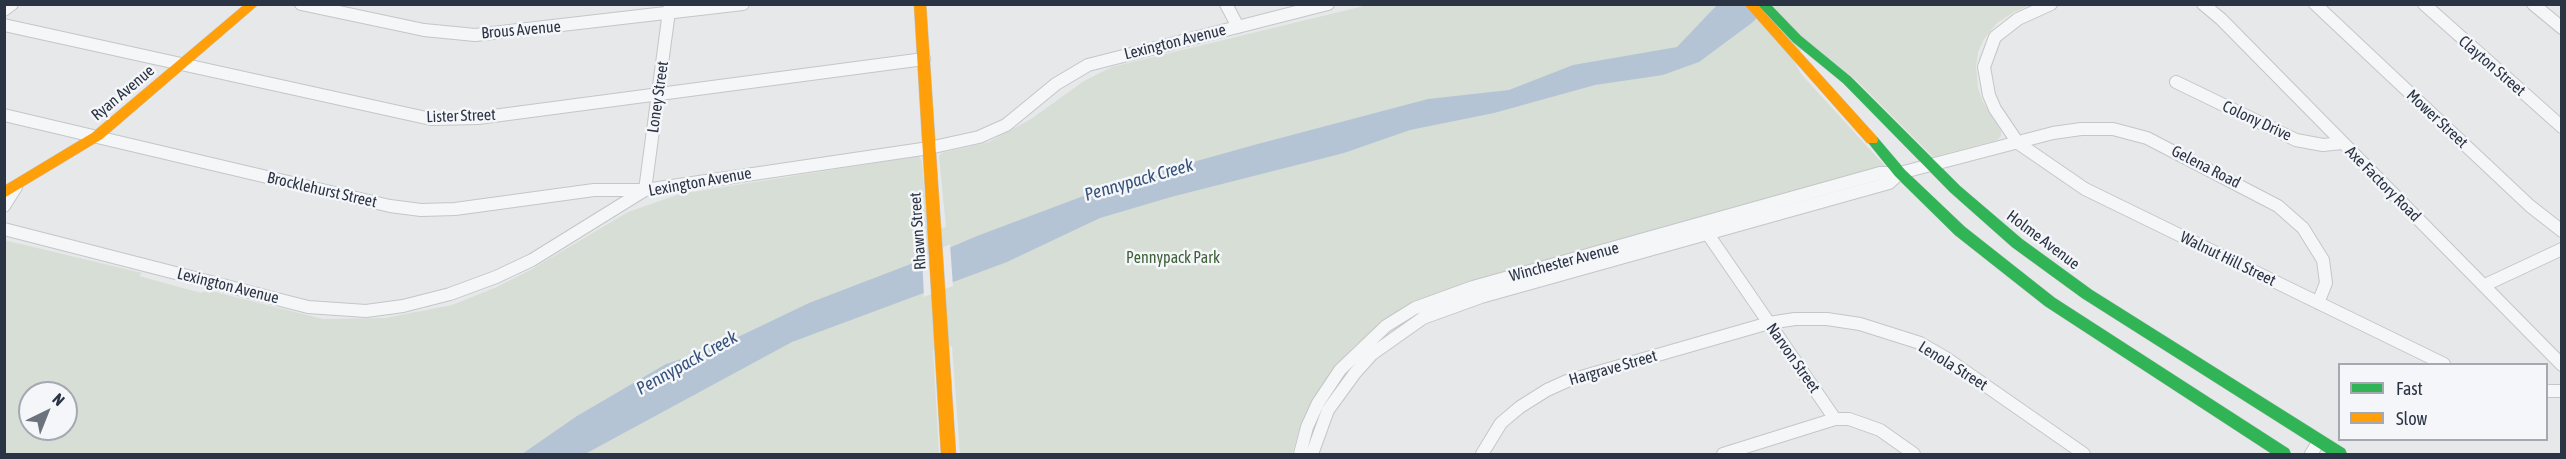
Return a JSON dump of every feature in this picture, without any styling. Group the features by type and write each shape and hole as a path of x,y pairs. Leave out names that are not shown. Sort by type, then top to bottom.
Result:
{"main road":[{"name":"Ryan Avenue","path":"10,190 97,136 253,4"},
{"name":"Rhawn Street","path":"920,4 949,454"},
{"name":"Holme Avenue","path":"1750,4 1847,80 1930,164 2016,243 2087,294 2340,454"},
{"name":"Holme Avenue","path":"1763,4 1782,31 1900,173 1960,231 2022,282 2284,454"},
{"path":"2070,314 2087,294"}],"street":[{"path":"4,10 12,4"},
{"name":"Brous Avenue","path":"300,4 424,30 475,35 670,9 743,4"},
{"path":"1226,4 1238,27"},
{"name":"Lexington Avenue","path":"5,228 308,307 366,310 403,306 450,294 496,277 532,260 581,227 645,190 929,148 979,137 1006,125 1056,84 1088,65 1328,4"},
{"path":"2018,143 1995,110 1989,95 1984,67 1986,57 1995,37 2006,28 2018,19 2051,4"},
{"name":"Axe Factory Road","path":"2203,4 2221,19 2562,364"},
{"name":"Mower Street","path":"2315,4 2530,206 2562,231"},
{"name":"Clayton Street","path":"2424,4 2562,127"},
{"path":"2533,4 2562,28"},
{"name":"Loney Street","path":"645,190 670,9"},
{"name":"Lister Street","path":"4,25 431,119 478,118 924,59"},
{"name":"Colony Drive","path":"2176,82 2296,140 2323,145 2342,142"},
{"name":"Brocklehurst Street","path":"4,116 390,206 421,210 455,209 594,190 645,190"},
{"name":"Gelena Road","path":"2018,143 2081,129 2113,129 2161,143 2266,198 2291,216 2319,250 2323,260 2326,283 2318,303"},
{"name":"Winchester Avenue","path":"1300,454 1307,427 1332,392 1372,354 1423,318 1509,283 1704,228 1889,183 1900,173 2018,143"},
{"name":"Walnut Hill Street","path":"2018,143 2085,189 2442,363"},
{"path":"4,206 10,190"},
{"name":"Narvon Street","path":"1704,228 1835,419"},
{"path":"2484,285 2562,249"},
{"name":"Lenola Street","path":"1769,323 1795,319 1827,319 1860,324 1920,344 1946,358 2084,454"},
{"name":"Hargrave Street","path":"1482,454 1501,423 1546,390 1567,381 1769,323"},
{"name":"Winchester Avenue","path":"1312,454 1332,392"},
{"path":"1724,454 1835,419 1849,419 1880,430 1914,454"},
{"path":"2311,454 2319,441"}],"green space":[{"name":"Pennypack Park","path":"1368,5 2031,5 1997,23 1984,39 1978,52 1976,66 1978,88 1983,102 2001,131 2001,136 1997,140 1933,157 1856,80 1807,41 1794,61 1801,74 1886,167 1587,252 1383,323 1354,347 1321,386 1300,427 1292,454 960,454 952,346 933,350 939,454 5,454 4,240 142,273 139,276 201,293 207,290 323,319 385,318 452,305 497,287 628,212 680,194 919,156 922,162 928,232 946,227 939,156 941,153 989,142 1031,119 1084,81 1112,67"}],"water":[{"name":"Pennypack Creek","path":"1717,5 1768,5 1753,22 1699,62 1663,75 1595,85 1494,113 1410,130 1344,153 1171,197 1100,218 1007,262 792,342 585,454 522,454 577,416 666,364 715,348 809,303 1118,183 1428,99 1509,90 1573,65 1677,47"}],"pier":[{"path":"950,244 953,286 924,297 922,257"}],"traffic: fast":[{"path":"1763,4 1797,39 1847,80 1955,189 2017,243 2087,294 2340,454"},
{"path":"1872,140 1900,173 1960,231 2050,302 2284,454"}],"traffic: slow":[{"path":"4,193 97,136 253,4"},
{"path":"920,4 949,454"},
{"path":"1750,4 1872,140"}]}
